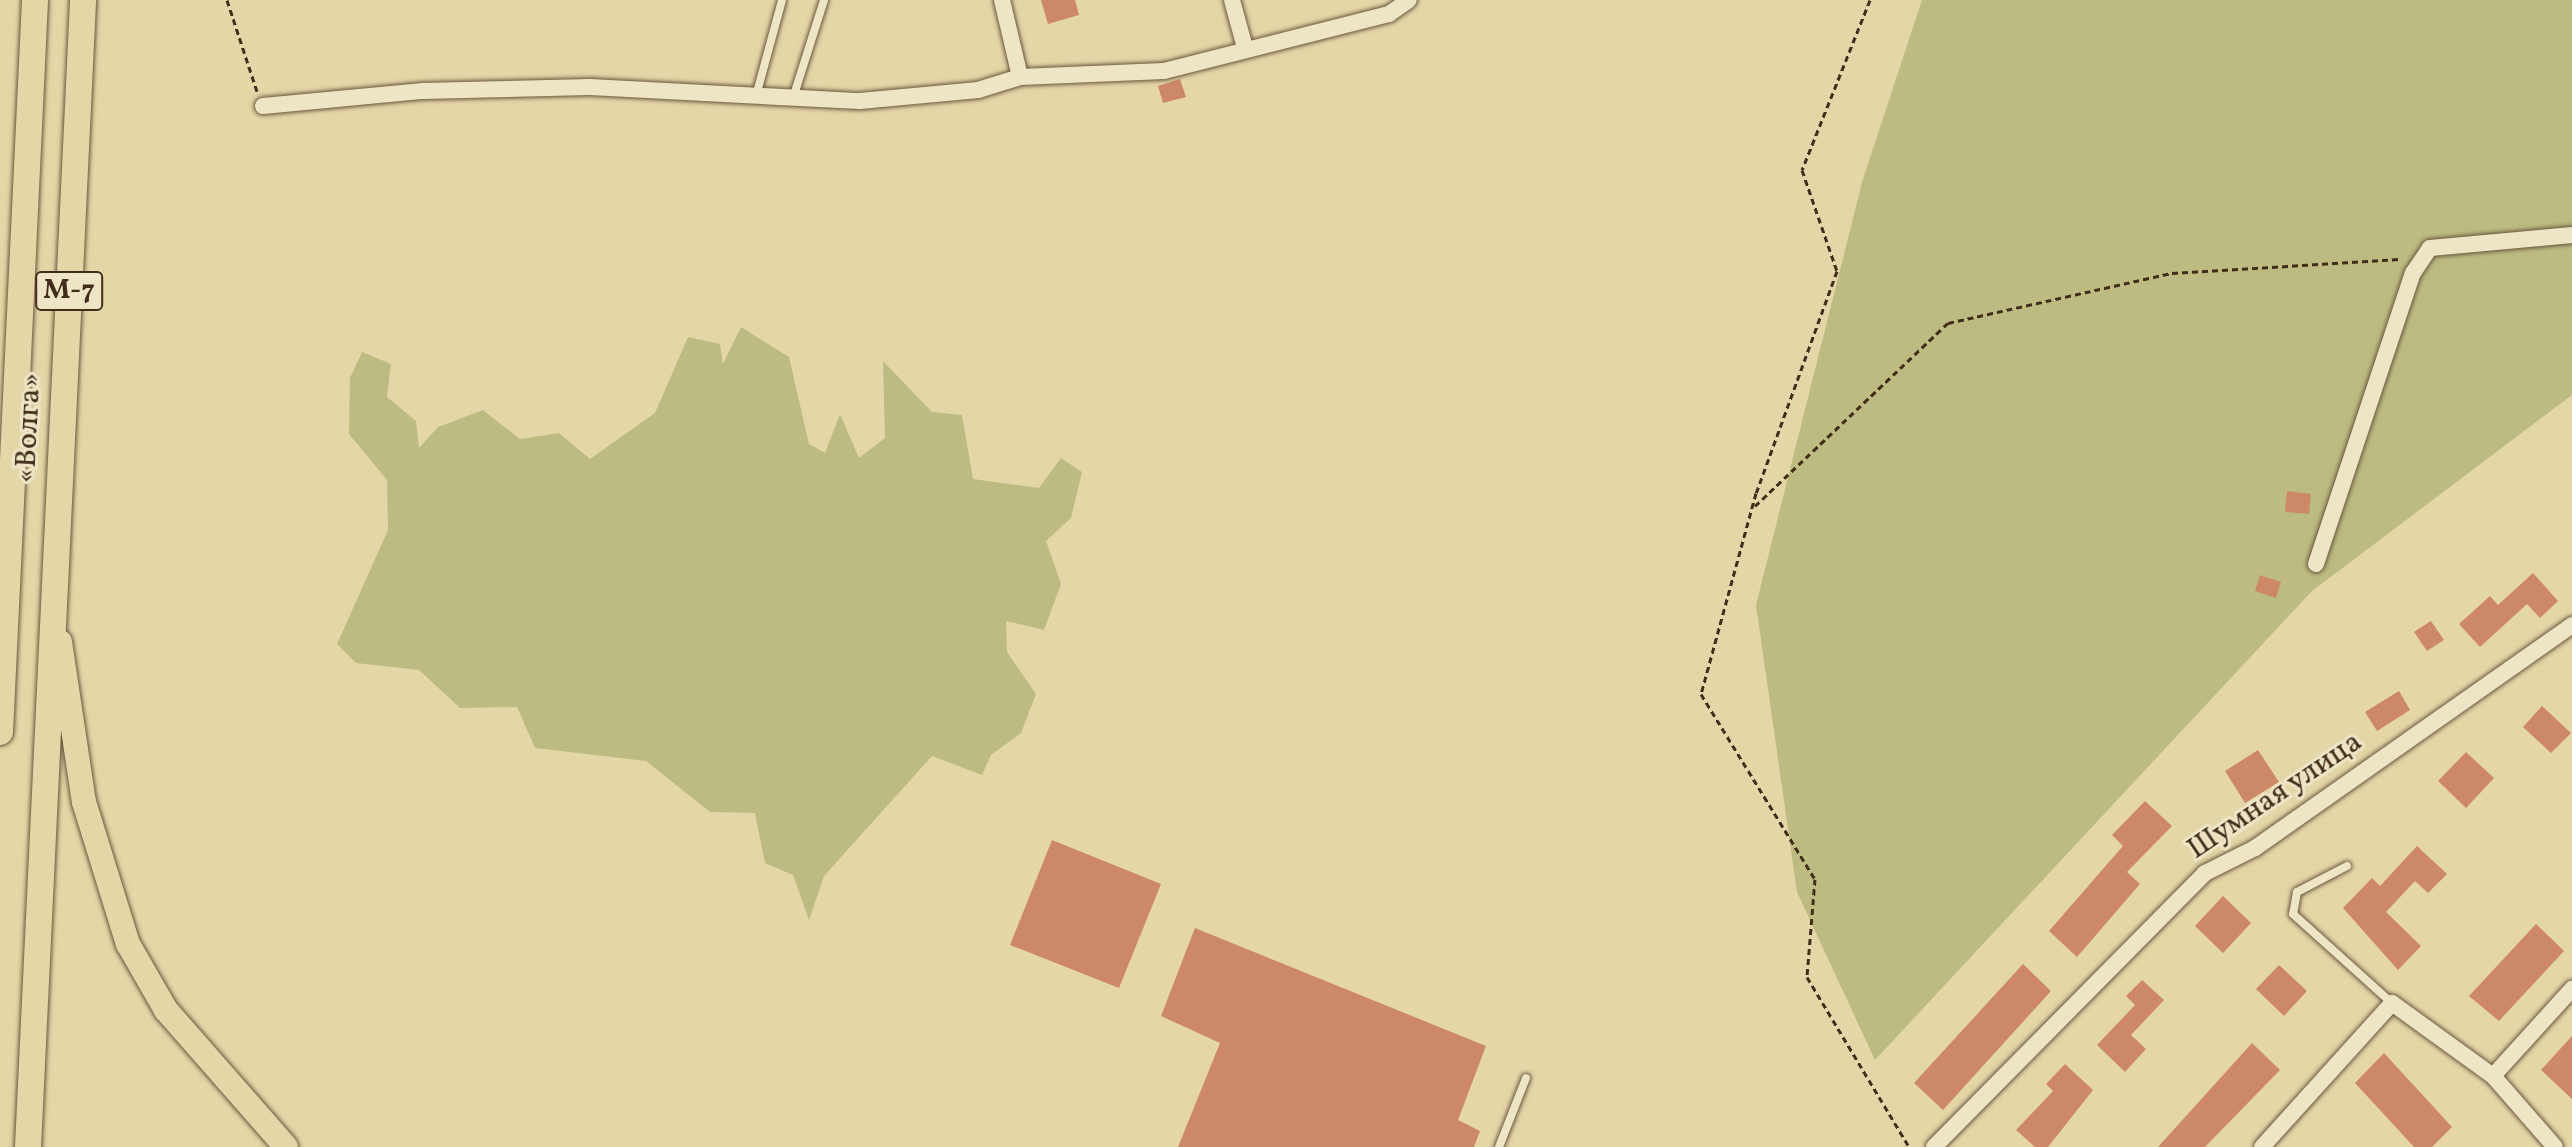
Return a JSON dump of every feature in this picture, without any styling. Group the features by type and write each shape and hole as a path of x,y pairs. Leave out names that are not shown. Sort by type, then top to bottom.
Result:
{"highway":[{"name":"«Волга»","path":"0,732 20,256 35,0"},
{"name":"«Волга»","path":"28,1147 83,0"},
{"path":"0,379 20,256"}],"main road":[{"path":"53,582 70,728 112,906 166,1010 286,1147"}],"street":[{"path":"1002,0 1020,77"},
{"path":"1232,0 1245,48"},
{"path":"263,106 575,87 860,101 978,90 1020,77 1164,71 1245,48 1389,14 1409,0"},
{"path":"2316,564 2413,273 2430,248 2572,235"},
{"name":"Шумная улица","path":"1934,1147 2205,873 2255,848 2572,625"},
{"path":"2493,1076 2572,989"},
{"path":"2262,1147 2392,1003 2493,1076 2555,1147"}],"lane":[{"path":"756,96 782,0"},
{"path":"793,98 824,0"},
{"path":"2347,866 2297,892 2293,914 2392,1003"},
{"path":"1499,1147 1526,1078"}],"path":[{"path":"227,0 263,106"},
{"path":"1870,0 1802,170 1837,271 1752,509 1701,694 1815,879 1807,977 1909,1147"},
{"path":"1752,509 1948,323 2172,273 2411,259 2430,248"}],"green space":[{"path":"1922,0 2572,0 2572,395 2312,591 1875,1060 1797,892 1756,605 1862,182"},
{"path":"741,327 789,357 809,444 825,453 840,414 859,458 885,438 883,361 932,412 962,415 973,479 1039,488 1061,458 1082,472 1071,518 1046,541 1061,584 1044,630 1006,621 1007,652 1036,694 1021,733 991,755 982,775 932,756 824,876 809,920 793,875 765,863 755,813 710,812 646,761 535,748 517,707 460,708 419,670 356,663 337,644 388,530 387,480 349,434 350,378 362,352 391,364 387,397 416,421 419,448 438,427 483,410 520,439 559,433 590,459 655,413 688,337 720,344 723,364"}],"building":[{"path":"1041,0 1075,0 1079,15 1048,24"},
{"path":"1180,79 1186,97 1163,103 1158,86"},
{"path":"2287,491 2311,494 2309,514 2285,512"},
{"path":"2533,573 2558,601 2540,618 2527,604 2480,647 2459,624 2490,596 2498,605"},
{"path":"2260,575 2281,582 2276,598 2255,591"},
{"path":"2431,621 2444,640 2427,651 2414,632"},
{"path":"2399,691 2410,710 2377,731 2365,712"},
{"path":"2542,706 2571,733 2551,753 2523,727"},
{"path":"2258,750 2279,782 2245,803 2225,771"},
{"path":"2466,752 2494,778 2466,808 2438,781"},
{"path":"2145,801 2172,826 2127,872 2140,884 2077,957 2049,931 2123,846 2112,835"},
{"path":"1052,840 1161,884 1119,988 1010,945"},
{"path":"2417,846 2447,874 2428,893 2415,881 2386,912 2421,946 2398,970 2343,908 2372,878 2380,886"},
{"path":"2223,896 2251,923 2223,953 2195,926"},
{"path":"2536,924 2564,951 2499,1021 2469,996"},
{"path":"1195,928 1486,1046 1458,1120 1480,1131 1474,1147 1178,1147 1220,1043 1161,1016"},
{"path":"2023,964 2051,991 1943,1110 1914,1083"},
{"path":"2279,965 2307,991 2284,1016 2256,989"},
{"path":"2142,980 2164,1000 2131,1035 2146,1049 2125,1072 2097,1045 2135,1005 2126,996"},
{"path":"2572,1036 2572,1099 2541,1070"},
{"path":"2252,1043 2280,1070 2205,1147 2158,1147"},
{"path":"2384,1053 2452,1127 2432,1147 2414,1147 2355,1083"},
{"path":"2065,1064 2093,1090 2048,1147 2035,1147 2016,1130 2053,1091 2046,1084"}]}
